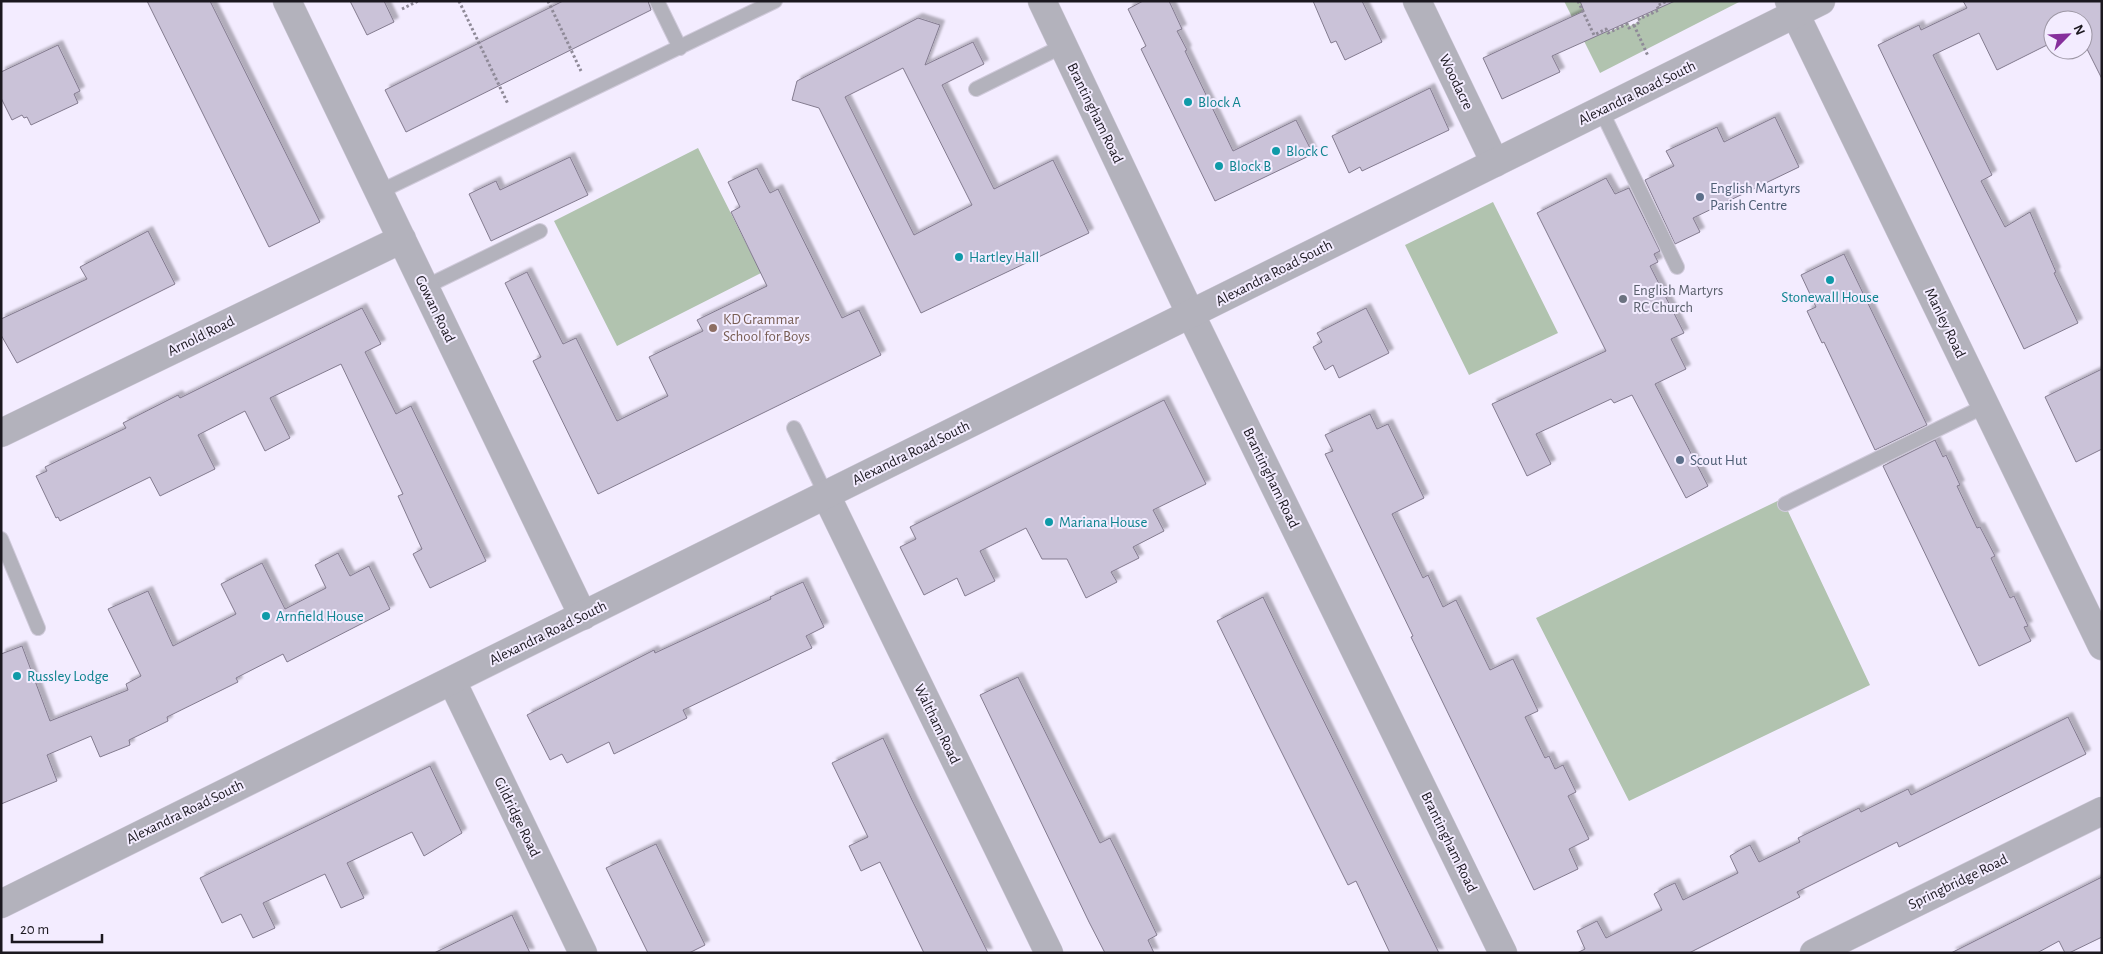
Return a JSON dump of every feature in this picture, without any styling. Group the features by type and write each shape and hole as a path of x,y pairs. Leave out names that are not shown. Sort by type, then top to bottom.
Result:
{"street":[{"name":"Gowan Road","path":"287,1 583,616"},
{"name":"Brantingham Road","path":"1042,1 1191,315 1503,953"},
{"name":"Woodacre","path":"1417,1 1495,163"},
{"name":"Alexandra Road South","path":"1,904 1601,110 1792,8 1821,1"},
{"name":"Manley Road","path":"1792,8 2102,646"},
{"name":"Arnold Road","path":"1,433 402,239"},
{"name":"Waltham Road","path":"826,495 1049,953"},
{"name":"Gildridge Road","path":"452,680 583,953"},
{"name":"Springbridge Road","path":"1814,953 2102,811"}],"lane":[{"path":"657,1 680,48"},
{"path":"378,192 775,1"},
{"path":"976,89 1063,46"},
{"path":"1601,110 1677,267"},
{"path":"425,287 540,231"},
{"path":"1785,504 1985,406"},
{"path":"794,428 826,495"},
{"path":"1,539 38,628"}],"path":[{"path":"402,10 418,1"},
{"path":"458,1 518,125"},
{"path":"548,1 591,91"},
{"path":"1578,1 1594,35 1606,29 1608,33 1628,24 1629,28 1640,22 1639,19 1659,10 1657,6 1667,1"}],"green space":[{"path":"1564,1 1580,1 1595,34 1607,28 1609,32 1628,23 1630,26 1639,22 1638,19 1656,10 1655,6 1665,1 1741,1 1600,73"},
{"path":"698,148 761,273 617,346 554,221"},
{"path":"1493,202 1558,333 1469,375 1405,245"},
{"path":"1963,411 1787,509 1870,685 1629,801 1536,618"}],"building":[{"path":"147,1 210,1 320,222 269,247"},
{"path":"350,1 384,1 394,22 367,35"},
{"path":"563,1 648,1 651,10 406,132 385,90"},
{"path":"1143,1 1169,1 1182,29 1177,31 1187,50 1185,51 1233,151 1296,120 1313,154 1215,201 1141,49 1146,46 1128,9"},
{"path":"1313,1 1362,1 1382,42 1345,60 1336,41 1331,43"},
{"path":"1580,1 1675,1 1552,56 1560,72 1502,99 1483,58 1584,11"},
{"path":"1963,1 2102,1 2102,79 2092,60 2093,10 2043,10 2043,47 1997,70 1979,33 1933,55 1992,175 1981,181 2005,227 2030,212 2056,272 2054,273 2078,323 2024,349 1878,45 1919,25 1921,30 1967,8"},
{"path":"918,18 940,25 925,65 973,42 984,64 942,85 994,189 1053,160 1089,233 921,313 819,108 792,100 797,81","holes":["903,68 972,205 914,235 845,97"]},
{"path":"58,45 80,91 74,94 78,103 31,125 27,117 24,118 22,115 12,120 1,98 1,72"},
{"path":"1430,88 1449,130 1362,171 1360,167 1349,173 1332,136"},
{"name":"English Martyrs Parish Centre","path":"1775,117 1799,167 1693,218 1700,232 1675,244 1645,180 1674,166 1666,151 1717,127 1724,142"},
{"path":"570,157 588,195 491,241 469,194 496,181 500,190"},
{"path":"757,168 770,193 778,189 842,318 859,310 881,355 598,494 533,361 541,357 505,283 527,272 563,344 576,338 617,421 668,396 649,357 703,331 697,320 767,286 731,212 740,207 728,182"},
{"path":"1606,178 1615,194 1629,188 1660,251 1654,254 1658,262 1650,266 1684,333 1671,339 1686,369 1655,384 1708,486 1686,498 1632,395 1614,403 1611,399 1536,434 1551,464 1527,476 1492,404 1606,351 1537,213"},
{"path":"148,231 175,284 17,363 1,335 1,319 87,279 80,267"},
{"path":"1844,254 1927,425 1875,450 1824,342 1822,343 1807,311 1816,307 1801,275"},
{"path":"362,308 381,344 365,352 396,414 411,406 486,561 430,588 413,554 422,549 398,496 403,494 341,364 270,398 290,438 265,451 245,411 198,435 215,469 160,496 150,477 60,521 58,517 56,518 36,476 47,471 45,467 126,428 123,423 178,395 180,398"},
{"path":"1366,308 1389,353 1339,378 1333,365 1325,370 1313,347 1322,342 1317,333"},
{"path":"2102,369 2102,449 2076,462 2045,397"},
{"path":"1164,400 1206,484 1153,510 1164,531 1133,547 1139,558 1111,572 1117,582 1086,598 1067,559 1042,559 1026,528 980,551 995,581 965,596 957,578 924,595 900,547 916,539 910,527"},
{"path":"1370,414 1377,429 1388,424 1424,498 1392,514 1423,578 1428,575 1443,607 1456,600 1490,670 1513,659 1538,711 1525,717 1545,758 1549,756 1555,769 1563,765 1576,792 1568,796 1589,839 1569,849 1578,869 1534,890 1411,637 1413,636 1325,454 1333,451 1325,435"},
{"path":"1935,440 1943,457 1946,455 1960,485 1957,486 1977,528 1980,527 1995,556 1991,558 2010,598 2014,596 2028,626 2024,627 2031,641 1979,666 1883,466"},
{"path":"338,553 350,576 369,566 390,609 287,662 283,654 236,678 238,682 167,717 168,721 129,740 130,745 100,757 91,736 47,755 57,781 1,804 1,654 22,646 50,721 128,690 126,684 141,676 108,609 148,591 173,646 236,614 221,584 262,563 285,609 326,588 315,565"},
{"path":"803,582 824,627 806,636 812,648 683,710 687,718 614,754 609,742 567,763 562,754 550,760 527,715 654,650 655,653"},
{"path":"1263,597 1439,953 1390,953 1356,881 1348,885 1267,723 1217,621"},
{"path":"1018,677 1100,843 1110,838 1118,854 1157,935 1148,940 1154,953 1105,953 1089,922 980,695"},
{"path":"2068,717 2086,754 1899,847 1897,842 1797,892 1800,897 1689,953 1577,953 1585,949 1577,931 1597,921 1606,938 1662,910 1654,894 1664,888 1675,883 1683,900 1738,873 1730,856 1750,845 1759,862 1800,842 1798,838 1859,808 1861,812 1908,789 1911,795"},
{"path":"883,738 988,953 924,953 880,862 861,871 849,846 868,837 832,763"},
{"path":"430,766 462,833 424,856 412,832 347,863 364,898 341,908 325,874 263,903 275,928 253,938 241,914 222,923 200,878"},
{"path":"656,844 705,945 689,953 648,953 606,868"},
{"path":"2102,877 2102,937 2069,953 2065,953 2059,941 2037,953 1951,953"},
{"path":"512,915 530,953 434,953"}],"place":[{"name":"Block A","path":"1188,102"},
{"name":"Block C","path":"1276,151"},
{"name":"Block B","path":"1219,166"},
{"name":"English Martyrs Parish Centre","path":"1700,197"},
{"name":"Hartley Hall","path":"959,257"},
{"name":"Stonewall House","path":"1830,280"},
{"name":"English Martyrs RC Church","path":"1623,299"},
{"name":"KD Grammar School for Boys","path":"713,328"},
{"name":"Scout Hut","path":"1680,460"},
{"name":"Mariana House","path":"1049,522"},
{"name":"Arnfield House","path":"266,616"},
{"name":"Russley Lodge","path":"17,676"}]}
